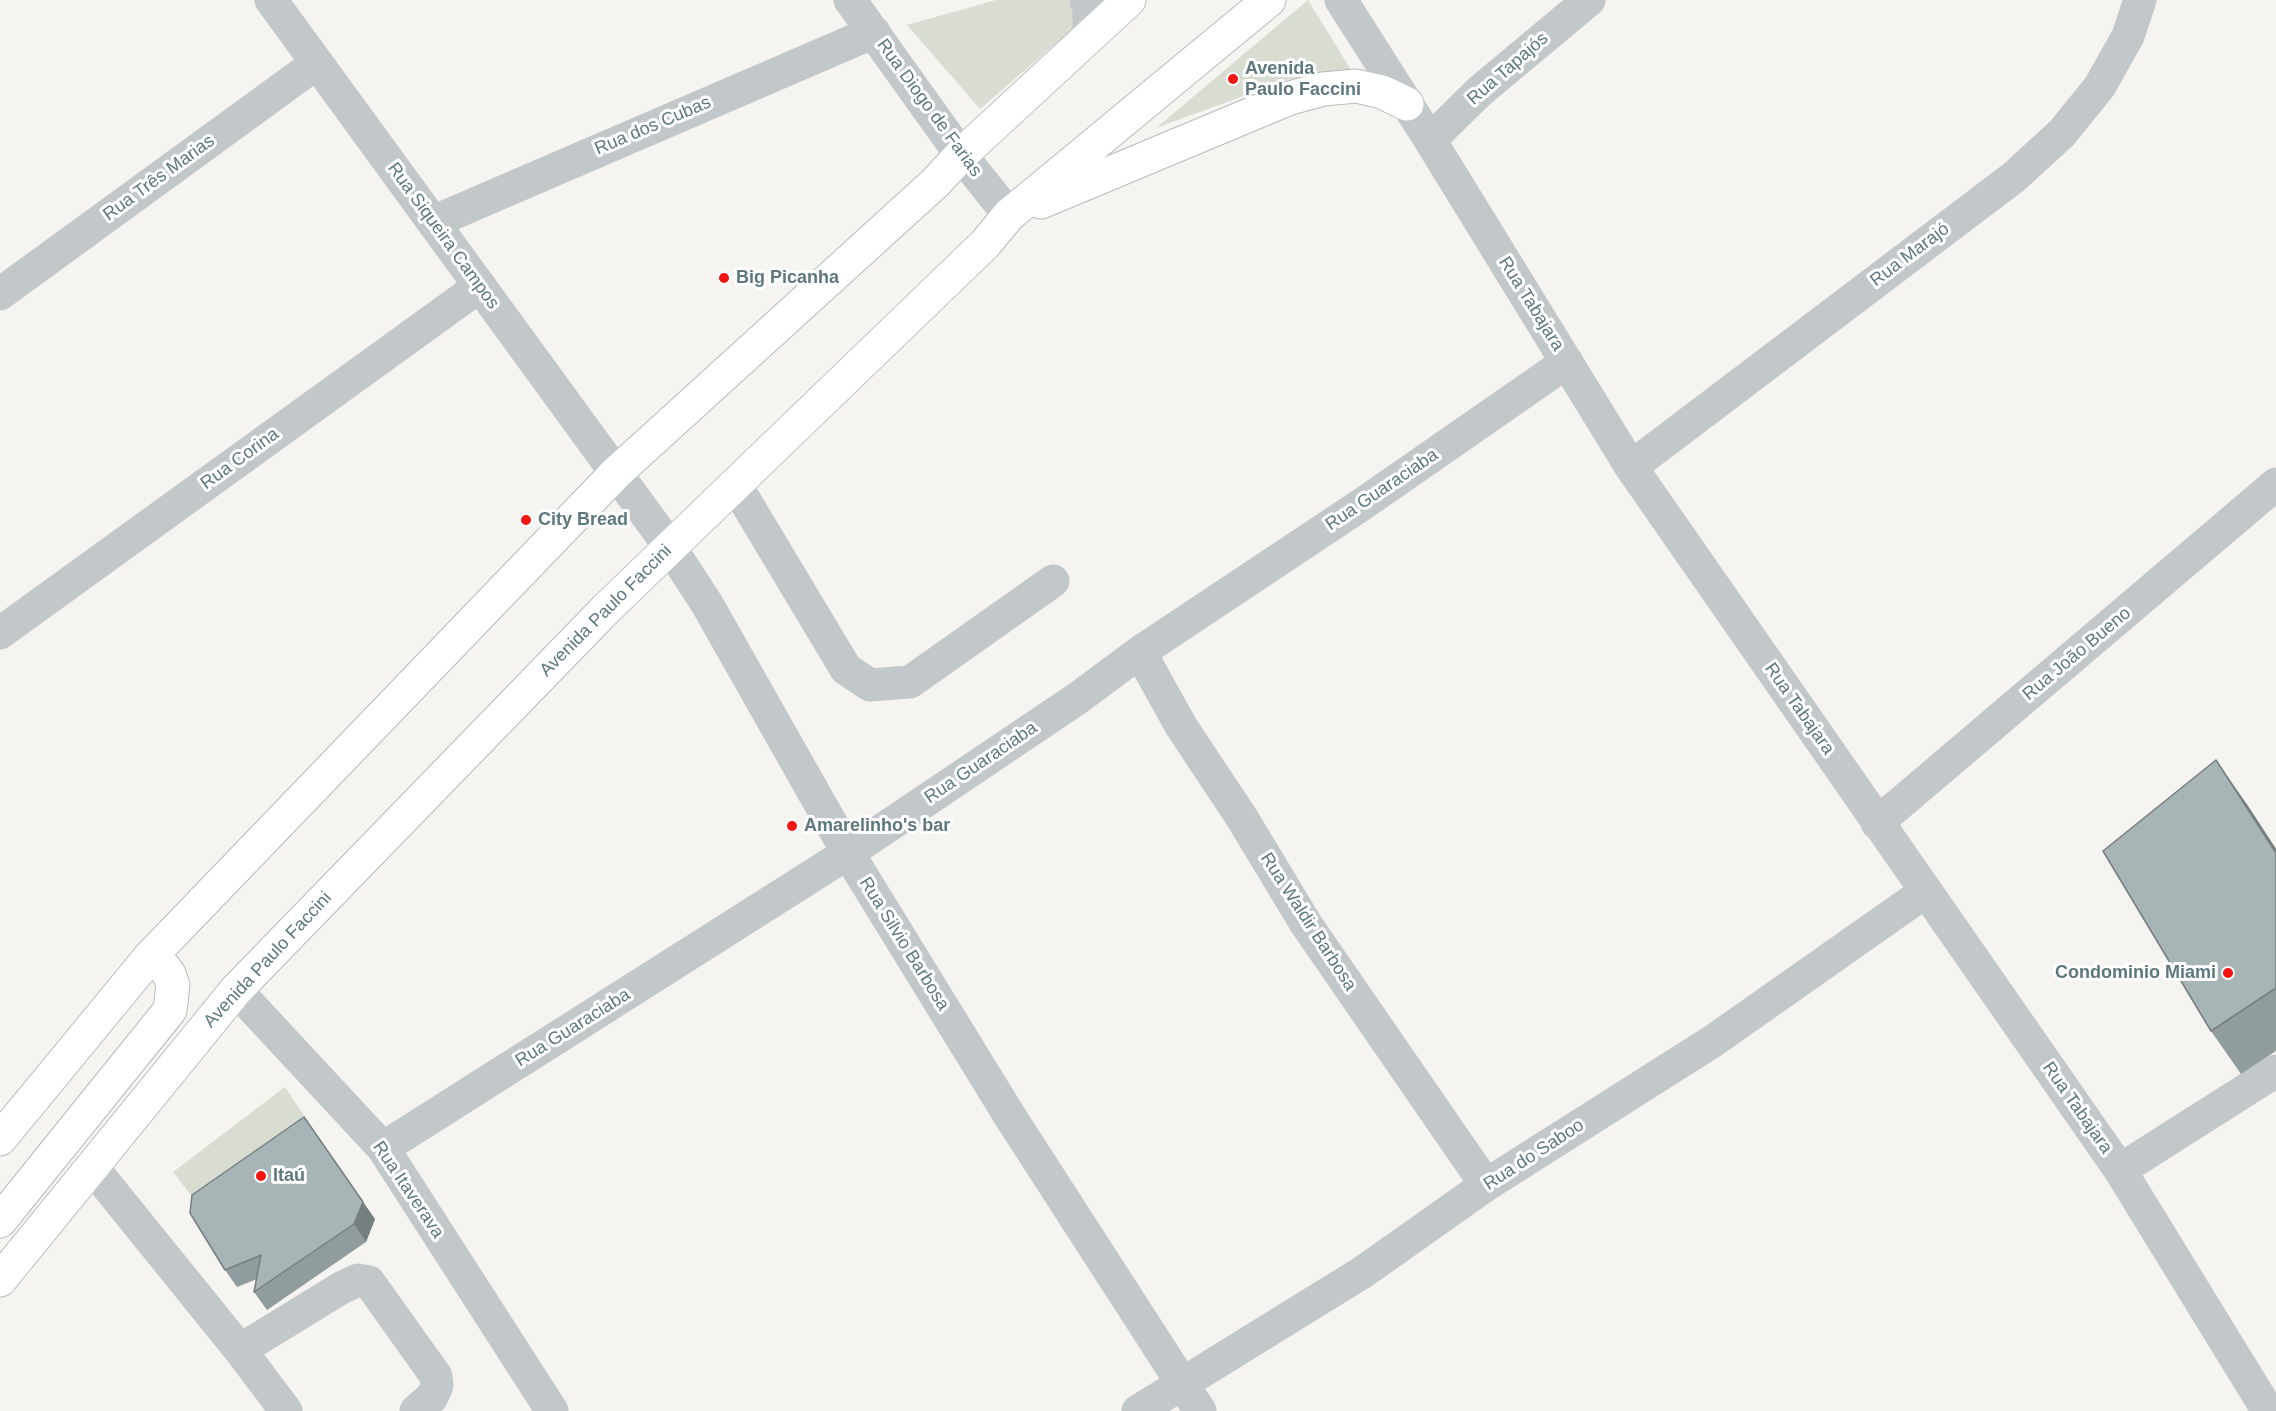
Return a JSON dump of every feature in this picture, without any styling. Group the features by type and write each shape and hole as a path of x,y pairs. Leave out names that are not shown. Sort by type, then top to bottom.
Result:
{"main road":[{"path":"3,1131 149,958 616,473 935,183 961,155 1129,0"},
{"name":"Avenida Paulo Faccini","path":"0,1280 236,990 606,609 985,244 1009,215 1269,0"},
{"path":"1009,215 1290,98 1323,89 1356,86 1382,92 1407,104"},
{"path":"0,1221 170,1010 173,985 160,964 149,958"}],"street":[{"name":"Rua Diogo de Farias","path":"850,0 961,155 1009,215"},
{"path":"1086,0 1089,9 1089,36"},
{"name":"Rua Tabajara","path":"1341,0 1631,467 2120,1170 2268,1411"},
{"name":"Rua Tapajós","path":"1430,140 1480,91 1589,0"},
{"name":"Rua Marajó","path":"1631,467 2014,177 2062,133 2100,86 2128,36 2140,0"},
{"name":"Rua Siqueira Campos","path":"275,1 317,63 616,473"},
{"name":"Rua dos Cubas","path":"433,222 874,32"},
{"name":"Rua Três Marias","path":"0,294 317,63"},
{"name":"Rua Corina","path":"0,633 480,286"},
{"name":"Rua Guaraciaba","path":"383,1148 848,853 1078,698 1140,652 1364,503 1567,362"},
{"name":"Rua Silvio Barbosa","path":"616,473 670,547 707,604 848,853 1011,1118 1200,1411"},
{"path":"735,484 846,669 870,685 910,682 1053,581"},
{"name":"Rua João Bueno","path":"1877,823 2276,484"},
{"name":"Rua Waldir Barbosa","path":"1140,652 1181,726 1242,818 1306,924 1486,1185"},
{"name":"Rua do Saboo","path":"1138,1411 1363,1272 1486,1185 1713,1041 1925,892"},
{"name":"Rua Itaverava","path":"236,990 383,1148 552,1411"},
{"path":"2120,1170 2276,1071"},
{"path":"92,1167 240,1350 286,1411"},
{"path":"240,1350 341,1288 358,1280 369,1282 436,1376 437,1386 432,1397 416,1411"}],"shaded area":[{"path":"996,0 1068,0 1083,20 980,109 907,25"},
{"path":"1308,0 1353,73 1290,79 1156,128"},
{"path":"285,1087 317,1135 204,1212 173,1172"}],"building":[{"name":"Condominio Miami","path":"2216,760 2276,853 2276,988 2211,1031 2103,851"},
{"path":"304,1117 363,1202 354,1224 254,1292 261,1255 225,1270 190,1213 192,1195"}],"place":[{"name":"Avenida Paulo Faccini","path":"1233,79"},
{"name":"Big Picanha","path":"724,278"},
{"name":"City Bread","path":"526,520"},
{"name":"Amarelinho's bar","path":"792,826"},
{"name":"Condominio Miami","path":"2228,973"},
{"name":"Itaú","path":"261,1176"}]}
